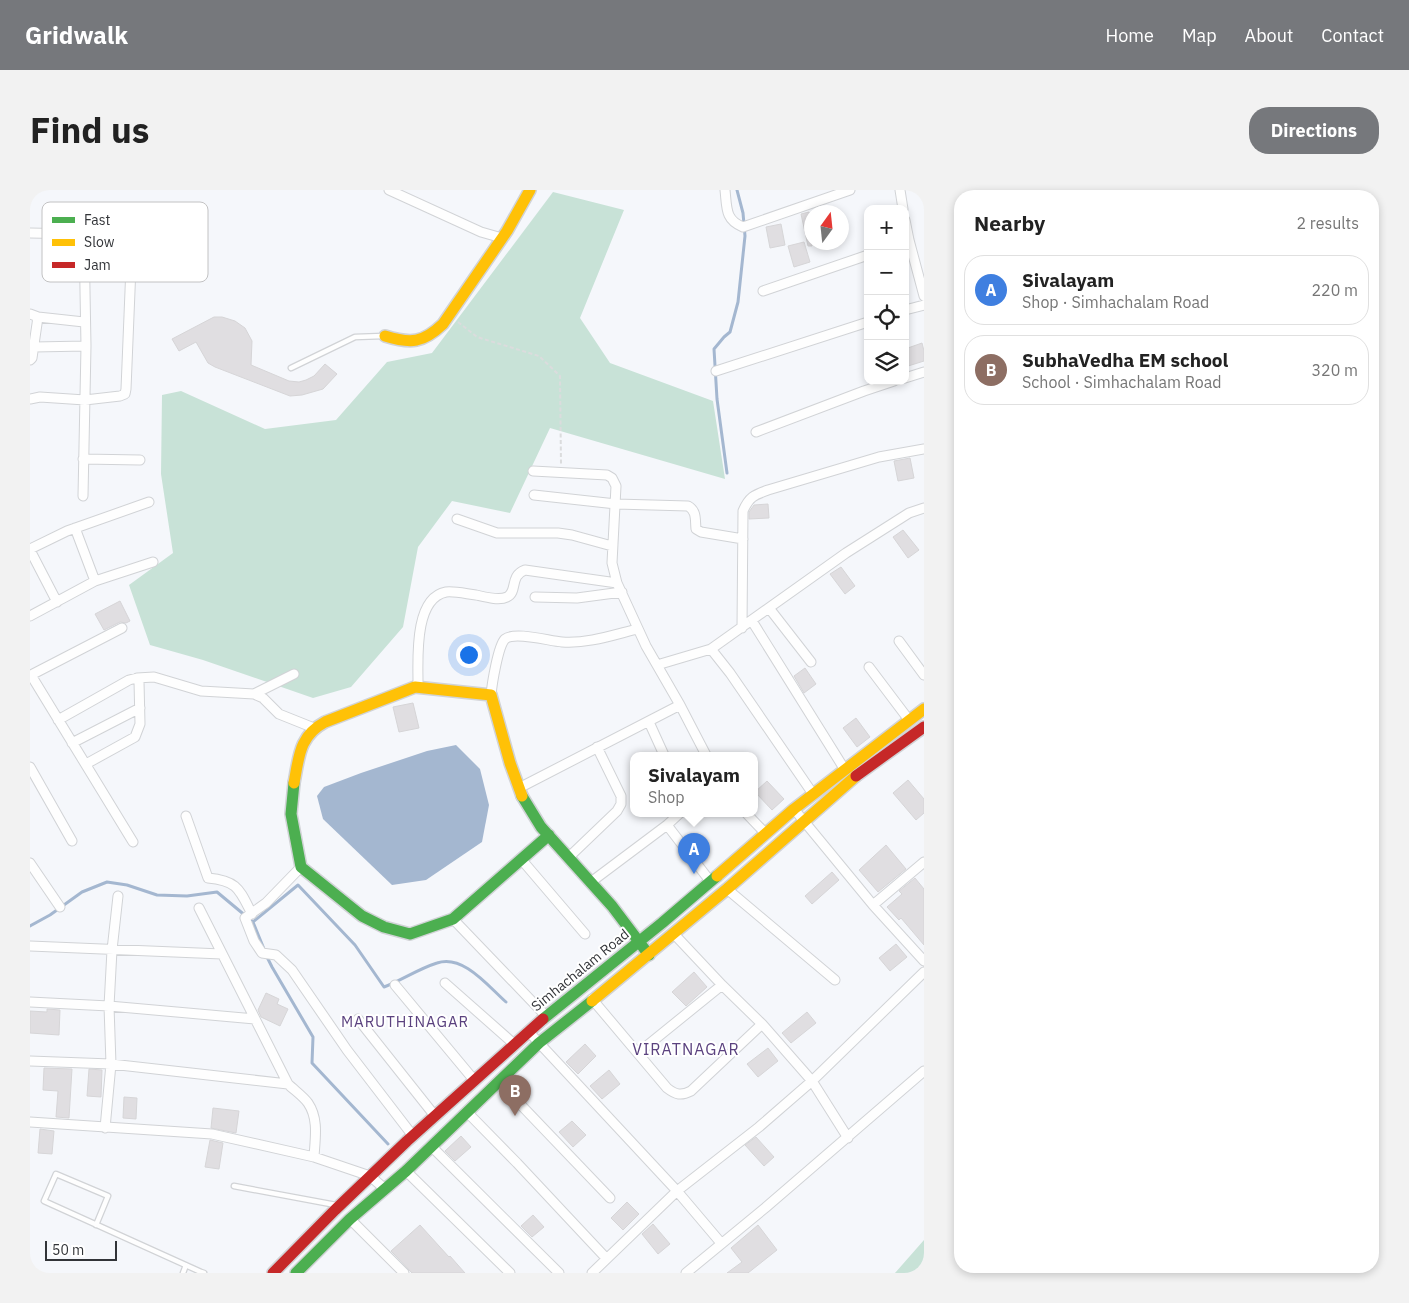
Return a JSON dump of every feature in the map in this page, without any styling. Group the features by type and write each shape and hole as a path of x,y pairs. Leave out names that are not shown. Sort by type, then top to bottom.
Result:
{"main road":[{"path":"385,336 401,341 417,342 432,335 443,324 502,238 530,190"},
{"path":"549,835 453,919 410,934 384,927 350,907 301,867 291,814 299,756 306,738 314,728 414,687 491,695 519,788 531,814 591,882 640,941 649,955"},
{"name":"Simhachalam Road","path":"273,1273 412,1136 528,1031 640,941 794,809 924,709"},
{"path":"296,1273 350,1219 432,1147 538,1043 674,934 804,822 847,782 924,727"}],"street":[{"path":"389,190 481,232 502,238"},
{"path":"725,190 729,216 733,223 747,225 850,190"},
{"path":"900,190 902,205"},
{"path":"909,247 924,296"},
{"path":"764,290 864,256"},
{"path":"83,496 86,346 84,282"},
{"path":"30,399 40,397 84,400 125,394 131,282"},
{"path":"909,309 924,305"},
{"path":"30,360 34,348 34,315 84,322"},
{"path":"716,371 864,323"},
{"path":"34,348 86,346"},
{"path":"909,377 924,372"},
{"path":"756,432 882,385"},
{"path":"742,628 743,512 748,501 757,494 879,456 924,449"},
{"path":"83,459 140,460"},
{"path":"533,471 607,475 612,478 616,486 612,563 617,583 637,629 704,752"},
{"path":"534,495 616,504 688,506 693,509 696,529 701,532 743,538"},
{"path":"57,602 30,550 75,528 149,502"},
{"path":"657,665 711,649 846,554 909,514 924,508"},
{"path":"457,519 497,533 558,533 612,546"},
{"path":"75,528 94,581"},
{"path":"30,616 94,581 152,562"},
{"path":"414,687 418,682 418,635 421,622 433,599 439,594 451,592 498,598 507,597 512,593 518,572 525,570 617,583"},
{"path":"535,597 577,598 622,592"},
{"path":"769,608 811,662"},
{"path":"752,620 845,770"},
{"path":"122,628 31,674 133,842"},
{"path":"491,695 492,680 502,644 507,638 516,636 563,642 584,642 637,629"},
{"path":"898,641 924,675"},
{"path":"711,649 813,794"},
{"path":"869,667 909,720"},
{"path":"254,694 294,674"},
{"path":"58,720 125,682 137,678 154,677 201,691 254,694 263,698 279,714 314,728"},
{"path":"86,764 135,737 140,724 140,684 137,678"},
{"path":"519,788 680,705"},
{"path":"72,743 140,708"},
{"path":"648,722 663,752"},
{"path":"568,856 617,811 621,804 621,796 596,747"},
{"path":"30,767 72,841"},
{"path":"794,809 873,905 924,962"},
{"path":"186,816 208,878 230,882 239,889 254,941 262,953 276,955 292,970 347,1050 412,1136"},
{"path":"591,882 676,817"},
{"path":"750,817 766,834"},
{"path":"667,825 710,881"},
{"path":"521,859 585,934"},
{"path":"873,905 924,862"},
{"path":"30,863 60,907"},
{"path":"248,916 273,896 301,867"},
{"path":"727,889 835,980"},
{"path":"106,1128 111,1064 109,1006 112,950 118,896"},
{"path":"199,908 288,1084 308,1103 315,1116 314,1157"},
{"path":"453,919 546,1016"},
{"path":"674,934 762,1024 812,1081 848,1138"},
{"path":"30,946 222,954"},
{"path":"592,1273 677,1191 759,1127 812,1081 924,972"},
{"path":"445,983 514,1044"},
{"path":"395,985 474,1080"},
{"path":"638,1053 722,985"},
{"path":"592,999 667,1088 679,1095 691,1090 762,1024"},
{"path":"30,1002 109,1006 255,1019"},
{"path":"358,1020 435,1116"},
{"path":"528,1031 677,1191 721,1243"},
{"path":"30,1061 111,1064 288,1084"},
{"path":"686,1273 848,1138 924,1071"},
{"path":"499,1082 610,1198"},
{"path":"467,1112 606,1258"},
{"path":"30,1122 212,1134 314,1157 370,1176 385,1189"},
{"path":"432,1147 559,1273"},
{"path":"406,1171 510,1273"},
{"path":"350,1219 404,1273"}],"lane":[{"path":"291,368 355,337 385,336"},
{"path":"96,1225 108,1196 56,1174 44,1201 96,1225 204,1273"},
{"path":"234,1186 339,1206"},
{"path":"182,1273 186,1265"}],"path":[{"path":"448,315 477,336 539,356 560,376 561,472"}],"green space":[{"path":"553,192 624,210 580,318 610,363 713,401 725,479 550,428 510,513 452,501 418,547 403,627 351,687 313,698 203,660 150,645 129,585 173,553 161,474 162,395 181,391 265,429 336,420 387,362 432,353"},
{"path":"924,1240 924,1273 895,1273"}],"water":[{"path":"456,745 480,769 489,805 482,842 426,880 392,885 323,819 317,796 324,787 361,773 427,751"}],"building":[{"path":"804,213 804,228 801,214"},
{"path":"781,224 785,245 770,248 766,227"},
{"path":"804,242 804,250 806,250 810,262 794,267 788,246"},
{"path":"214,317 235,321 245,328 252,341 251,365 289,381 299,382 306,380 314,376 325,364 337,374 323,389 302,395 290,396 208,363 196,342 179,351 172,339"},
{"path":"922,343 924,361 909,366 909,348"},
{"path":"910,458 914,478 898,481 894,461"},
{"path":"768,504 769,518 749,519 749,512 754,505"},
{"path":"903,530 919,550 908,558 893,537"},
{"path":"841,567 855,586 845,594 830,574"},
{"path":"120,601 130,621 126,623 120,622 104,630 95,614"},
{"path":"805,668 816,684 804,693 794,676"},
{"path":"413,703 419,728 399,732 393,707"},
{"path":"856,718 870,737 857,747 843,728"},
{"path":"908,780 924,799 924,813 916,820 893,793"},
{"path":"767,781 784,799 772,810 758,795 758,789"},
{"path":"886,845 906,869 878,892 859,870"},
{"path":"832,872 839,880 812,904 805,896"},
{"path":"915,878 924,889 924,945 901,918 899,920 887,907 902,894 899,891"},
{"path":"896,944 907,957 890,971 879,958"},
{"path":"694,972 707,987 686,1006 672,992"},
{"path":"266,993 279,999 277,1004 288,1009 280,1026 261,1017 258,1010"},
{"path":"47,1009 60,1010 59,1035 30,1033 30,1011 47,1012"},
{"path":"807,1012 816,1023 791,1043 782,1033"},
{"path":"585,1044 596,1056 578,1074 566,1062"},
{"path":"768,1048 778,1061 758,1077 747,1064"},
{"path":"44,1068 72,1069 69,1118 56,1117 58,1091 43,1090"},
{"path":"89,1069 102,1070 101,1097 87,1096"},
{"path":"609,1070 620,1084 602,1099 590,1086"},
{"path":"124,1097 137,1098 136,1119 123,1118"},
{"path":"213,1108 239,1111 236,1133 211,1128"},
{"path":"572,1121 586,1135 573,1147 559,1132"},
{"path":"40,1129 54,1131 52,1154 38,1153"},
{"path":"461,1136 471,1147 455,1161 445,1151"},
{"path":"756,1137 774,1157 764,1166 745,1145"},
{"path":"210,1140 223,1143 219,1169 205,1167"},
{"path":"627,1202 639,1214 623,1230 611,1218"},
{"path":"533,1215 544,1227 532,1237 521,1226"},
{"path":"653,1224 670,1244 658,1254 642,1234"},
{"path":"420,1225 465,1273 412,1273 391,1251"},
{"path":"758,1225 777,1250 748,1273 727,1273 742,1262 731,1248"}],"waterway":[{"path":"727,473 717,399 714,349 730,332 738,302 745,236 743,213 737,190"},
{"path":"30,926 50,915 82,892 107,882 127,885 157,895 187,896 217,892 253,922 298,885 355,945 384,987 430,965 447,961 466,967 506,1002"},
{"path":"253,922 264,949"},
{"path":"266,955 313,1037 312,1063 388,1144"}],"traffic: fast":[{"path":"294,783 291,814 301,867 362,916 384,927 410,934 453,919 549,835"},
{"path":"522,796 541,827 612,906 649,955"},
{"path":"543,1019 717,876"},
{"path":"296,1273 350,1219 406,1171 539,1043 592,1001"}],"traffic: slow":[{"path":"385,336 402,340 416,340 429,335 443,324 507,231 530,190"},
{"path":"294,783 302,748 305,741 316,728 325,722 415,687 491,695 510,763 522,796"},
{"path":"717,876 794,809 924,709"},
{"path":"592,1001 727,889 856,776"}],"traffic: jam":[{"path":"856,776 924,727"},
{"path":"273,1273 407,1141 543,1019"}],"place":[{"name":"Sivalayam","path":"694,874"},
{"name":"SubhaVedha EM school","path":"515,1116"}],"district":[{"name":"MARUTHINAGAR","path":"405,1022"},
{"name":"VIRATNAGAR","path":"686,1049"}]}
